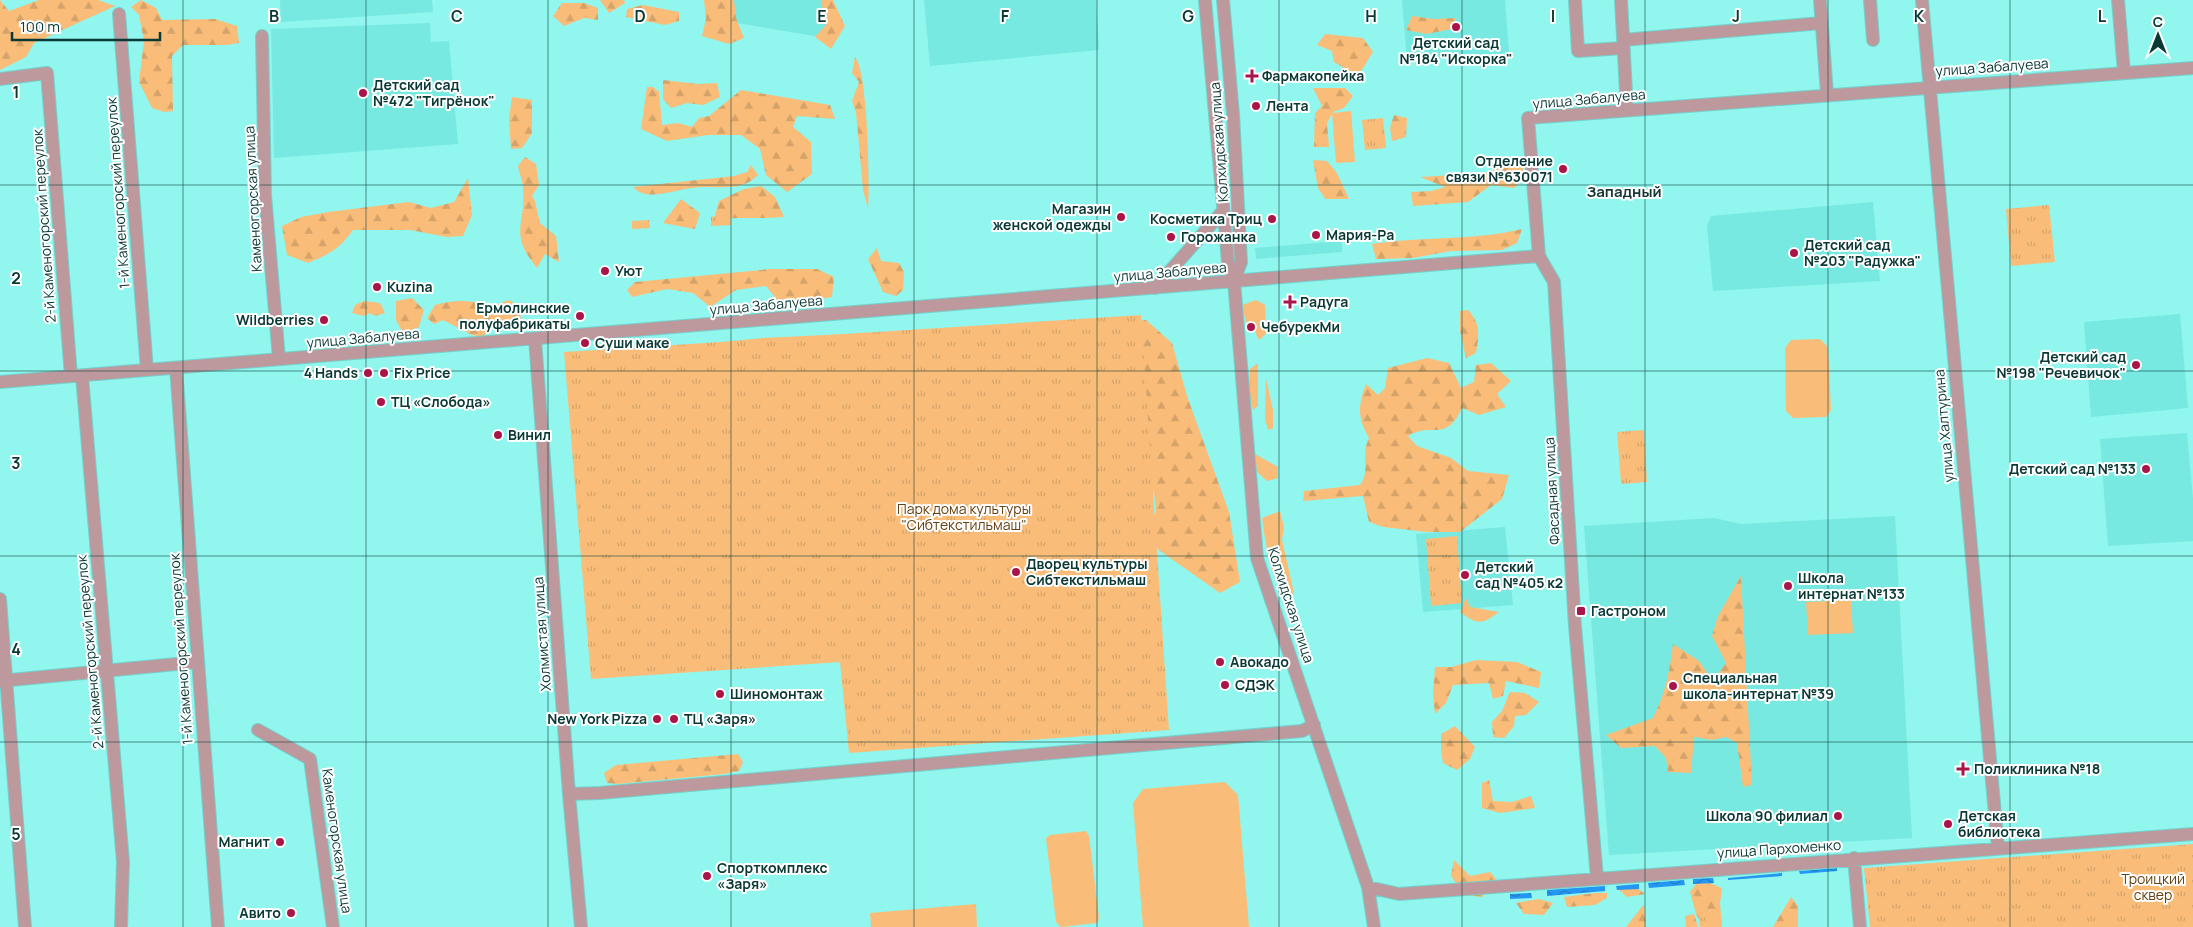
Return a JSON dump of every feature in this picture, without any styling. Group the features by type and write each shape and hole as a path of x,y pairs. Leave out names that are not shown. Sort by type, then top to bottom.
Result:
{"street":[{"name":"Колхидская улица","path":"1205,0 1222,211 1228,262 1234,282 1257,558 1368,887 1374,927"},
{"name":"Колхидская улица","path":"1223,0 1233,114 1241,262 1234,282"},
{"path":"1575,0 1578,51 1623,44 1822,23"},
{"path":"1621,0 1627,110"},
{"path":"1820,0 1827,94"},
{"path":"1870,0 1874,40"},
{"name":"улица Халтурина","path":"1922,0 1928,87 1998,848"},
{"path":"2118,0 2124,73"},
{"name":"1-й Каменогорский переулок","path":"119,14 147,370"},
{"name":"Каменогорская улица","path":"262,36 265,195 279,360"},
{"name":"улица Забалуева","path":"0,382 1539,256 1528,118 1827,94 2193,68"},
{"name":"2-й Каменогорский переулок","path":"0,79 47,74 106,670 123,862 121,927"},
{"path":"1155,288 1222,211"},
{"name":"Фасадная улица","path":"1539,256 1554,282 1575,626 1597,878"},
{"name":"Холмистая улица","path":"535,339 569,794 581,927"},
{"name":"1-й Каменогорский переулок","path":"176,368 218,927"},
{"path":"0,599 3,681 25,927"},
{"path":"3,681 197,662"},
{"path":"569,794 600,794 1043,753 1172,744 1302,731 1314,725"},
{"name":"Каменогорская улица","path":"258,730 310,758 333,927"},
{"name":"улица Пархоменко","path":"1368,887 1399,894 1854,858 2193,834"},
{"path":"1854,858 1860,927"}],"shaded area":[{"path":"280,0 432,0 433,12 281,22"},
{"path":"717,0 829,0 833,39 719,20"},
{"path":"924,0 1096,0 1099,50 930,66"},
{"name":"Детский сад №184 \"Искорка\"","path":"1402,0 1505,0 1509,53 1407,60"},
{"name":"Детский сад №472 \"Тигрёнок\"","path":"430,23 431,42 449,41 458,144 274,158 271,29"},
{"name":"Детский сад №203 \"Радужка\"","path":"1873,202 1880,281 1713,291 1707,226 1711,216"},
{"path":"1342,241 1342,252 1256,259 1255,248"},
{"name":"Детский сад №198 \"Речевичок\"","path":"2180,314 2188,408 2091,417 2084,322"},
{"name":"Детский сад №133","path":"2187,433 2193,499 2193,541 2108,546 2100,439"},
{"path":"1895,516 1912,838 1609,855 1584,526 1714,518 1741,524"},
{"name":"Детский сад №405 к2","path":"1505,527 1513,605 1423,612 1416,534"}],"green space":[{"path":"0,0 9,11 39,0 98,0 115,6 34,43 26,57 0,70"},
{"path":"141,0 156,8 162,20 215,19 237,26 239,43 227,45 183,45 172,56 173,111 164,112 152,108 139,82 144,41 139,15 131,7"},
{"path":"600,0 624,0 625,3 609,13"},
{"path":"704,0 734,0 736,18 744,38 729,44 702,36 706,19"},
{"path":"821,0 833,0 845,26 831,49 815,37 826,25"},
{"path":"562,3 584,3 598,8 598,20 584,18 564,26 553,16"},
{"path":"643,5 679,12 679,21 665,25 626,17 627,9"},
{"path":"1412,16 1433,19 1456,18 1452,29 1426,34 1406,30"},
{"path":"1325,34 1363,38 1373,52 1358,76 1334,62 1332,51 1317,45"},
{"path":"855,57 863,84 865,105 869,177 868,209 863,190 856,112 852,101 859,82 852,73"},
{"path":"663,80 698,84 717,83 720,97 703,105 687,103 671,108 663,99"},
{"path":"647,87 653,87 659,92 662,125 678,123 692,127 699,118 709,116 741,90 830,105 835,119 797,116 793,127 811,142 812,174 787,192 766,175 760,149 741,135 708,135 667,141 641,129"},
{"path":"1313,88 1345,88 1353,96 1344,108 1333,112 1327,123 1329,147 1314,147 1315,113 1322,106"},
{"path":"512,97 532,100 532,133 522,148 511,149 509,119"},
{"path":"1351,111 1355,162 1336,163 1332,113"},
{"path":"1394,115 1407,118 1406,137 1392,141 1390,128"},
{"path":"1383,118 1386,148 1365,150 1362,120"},
{"path":"525,157 536,164 539,185 532,196 540,223 556,236 559,262 545,254 537,268 523,246 520,229 523,189 518,166"},
{"path":"1313,160 1327,161 1337,173 1349,199 1325,199 1318,188"},
{"path":"1522,161 1524,179 1514,188 1491,185 1468,202 1413,206 1411,192 1431,191 1445,187 1420,177 1485,173"},
{"path":"751,165 758,175 751,181 735,186 701,187 653,194 642,193 633,187 734,176 747,172"},
{"path":"468,178 472,215 463,236 447,237 410,230 353,230 333,251 308,263 287,255 282,226 301,217 409,202 431,208 454,202"},
{"path":"761,186 775,197 784,217 714,219 719,201 744,189"},
{"path":"681,199 700,213 695,229 663,223"},
{"path":"2049,205 2055,262 2011,266 2006,209"},
{"path":"730,214 731,225 711,226 711,217"},
{"path":"649,220 650,228 632,229 632,221"},
{"path":"1522,229 1517,243 1502,250 1451,251 1413,258 1376,259 1372,244 1466,237"},
{"path":"877,248 881,261 899,263 904,272 903,290 896,296 883,292 868,259"},
{"path":"771,269 817,269 834,277 832,297 782,306 766,286 736,290 710,307 693,293 667,289 632,297 627,290 635,282"},
{"path":"412,298 424,310 419,327 403,333 396,320 396,301"},
{"path":"509,300 519,306 521,320 511,331 495,327 488,330 483,337 472,335 443,320 434,324 427,318 435,305 442,303 469,302 490,307"},
{"path":"1256,300 1265,305 1266,334 1259,340 1255,324 1246,322 1242,305"},
{"path":"364,301 380,303 385,313 375,316 370,313 364,316 352,313 355,305"},
{"path":"1468,310 1477,325 1478,335 1476,353 1466,358 1460,331 1460,311"},
{"name":"Парк дома культуры \"Сибтекстильмаш\"","path":"1141,315 1169,730 849,753 840,662 591,679 564,352"},
{"path":"1146,320 1172,343 1187,396 1229,512 1240,582 1220,593 1156,548 1149,524 1156,512 1154,492 1130,481 818,393 578,357 762,338"},
{"path":"1820,339 1828,347 1831,410 1826,417 1793,418 1786,411 1785,348 1791,340"},
{"path":"1427,358 1449,363 1461,388 1474,382 1476,365 1491,363 1511,381 1497,394 1506,407 1479,415 1462,408 1456,419 1444,429 1424,430 1408,436 1417,446 1451,458 1468,471 1509,475 1502,499 1460,532 1427,532 1383,527 1369,522 1363,496 1303,501 1304,491 1360,485 1365,474 1365,451 1369,438 1362,424 1360,411 1361,398 1366,384 1378,395 1385,388 1388,368"},
{"path":"1258,363 1258,406 1253,410 1249,394 1250,369"},
{"path":"1266,379 1273,410 1273,428 1268,430 1265,418"},
{"path":"1644,430 1647,482 1621,484 1617,432"},
{"path":"1255,454 1278,467 1278,478 1267,481 1257,472"},
{"path":"1280,511 1284,527 1282,540 1294,593 1285,598 1272,569 1262,518"},
{"path":"1457,536 1462,603 1431,606 1426,539"},
{"path":"1741,576 1752,785 1743,787 1737,743 1726,737 1712,740 1694,737 1691,773 1668,772 1666,758 1655,746 1621,748 1606,735 1653,718 1666,682 1673,644 1699,661 1713,681 1726,663 1712,636 1718,616"},
{"path":"1466,598 1470,607 1499,612 1484,621 1475,621 1460,612"},
{"path":"1851,600 1853,633 1808,635 1806,602"},
{"path":"1476,660 1517,662 1541,672 1539,688 1506,681 1503,696 1493,699 1489,683 1453,685 1446,703 1435,714 1433,694 1435,667 1451,667"},
{"path":"1510,692 1525,693 1539,702 1526,715 1515,716 1514,726 1504,738 1493,737 1492,722 1502,711"},
{"path":"1455,726 1475,747 1470,759 1457,770 1443,763 1441,751 1441,734"},
{"path":"738,754 743,762 739,771 724,774 617,784 607,783 604,773 616,765"},
{"path":"1489,780 1493,801 1512,802 1531,796 1535,808 1500,813 1482,808 1482,783"},
{"path":"1225,782 1238,795 1249,927 1143,927 1133,803 1143,789"},
{"path":"1086,831 1089,836 1099,918 1097,923 1061,927 1056,922 1046,838 1050,835"},
{"name":"Троицкий сквер","path":"2193,844 2193,927 1870,927 1864,868"},
{"path":"1454,860 1470,876 1490,872 1496,879 1482,897 1464,895 1451,876"},
{"path":"1700,879 1722,888 1720,903 1722,927 1704,927 1696,914 1690,892"},
{"path":"1636,887 1645,894 1627,897 1617,888"},
{"path":"1607,893 1607,898 1595,905 1567,907 1564,897"},
{"path":"1791,897 1798,906 1798,927 1773,927"},
{"path":"1539,899 1553,903 1544,915 1524,914 1516,903"},
{"path":"976,904 977,927 871,927 870,913"},
{"path":"1644,904 1646,927 1626,927"},
{"path":"1694,914 1698,927 1686,927 1685,916"},
{"path":"1712,917 1713,927 1700,927 1699,918"}],"water":[{"path":"1837,868 1837,871 1800,874 1799,871"},
{"path":"1782,873 1782,876 1728,880 1728,878"},
{"path":"1713,878 1714,883 1693,884 1693,879"},
{"path":"1684,880 1685,885 1649,888 1648,883"},
{"path":"1639,884 1639,889 1617,890 1616,886"},
{"path":"1605,886 1605,891 1547,896 1547,890"},
{"path":"1531,893 1532,898 1510,899 1510,894"}],"place":[{"name":"Детский сад №184 \"Искорка\"","path":"1456,27"},
{"name":"Фармакопейка","path":"1252,76"},
{"name":"Детский сад №472 \"Тигрёнок\"","path":"363,93"},
{"name":"Лента","path":"1256,106"},
{"name":"Отделение связи №630071","path":"1563,169"},
{"name":"Магазин женской одежды","path":"1121,217"},
{"name":"Косметика Триц","path":"1272,219"},
{"name":"Мария-Ра","path":"1316,235"},
{"name":"Горожанка","path":"1171,237"},
{"name":"Детский сад №203 \"Радужка\"","path":"1794,253"},
{"name":"Уют","path":"605,271"},
{"name":"Kuzina","path":"377,287"},
{"name":"Радуга","path":"1290,302"},
{"name":"Ермолинские полуфабрикаты","path":"580,316"},
{"name":"Wildberries","path":"324,320"},
{"name":"ЧебурекМи","path":"1251,327"},
{"name":"Суши маке","path":"585,343"},
{"name":"Детский сад №198 \"Речевичок\"","path":"2136,365"},
{"name":"4 Hands","path":"368,373"},
{"name":"Fix Price","path":"384,373"},
{"name":"ТЦ «Слобода»","path":"381,402"},
{"name":"Винил","path":"498,435"},
{"name":"Детский сад №133","path":"2146,469"},
{"name":"Дворец культуры Сибтекстильмаш","path":"1016,572"},
{"name":"Детский сад №405 к2","path":"1465,575"},
{"name":"Школа интернат №133","path":"1788,586"},
{"name":"Гастроном","path":"1581,611"},
{"name":"Авокадо","path":"1220,662"},
{"name":"СДЭК","path":"1225,685"},
{"name":"Специальная школа-интернат №39","path":"1673,686"},
{"name":"Шиномонтаж","path":"720,694"},
{"name":"New York Pizza","path":"657,719"},
{"name":"ТЦ «Заря»","path":"674,719"},
{"name":"Поликлиника №18","path":"1963,769"},
{"name":"Школа 90 филиал","path":"1838,816"},
{"name":"Детская библиотека","path":"1948,824"},
{"name":"Магнит","path":"280,842"},
{"name":"Спорткомплекс «Заря»","path":"707,876"},
{"name":"Авито","path":"291,913"}],"district":[{"name":"Западный","path":"1624,192"}]}
